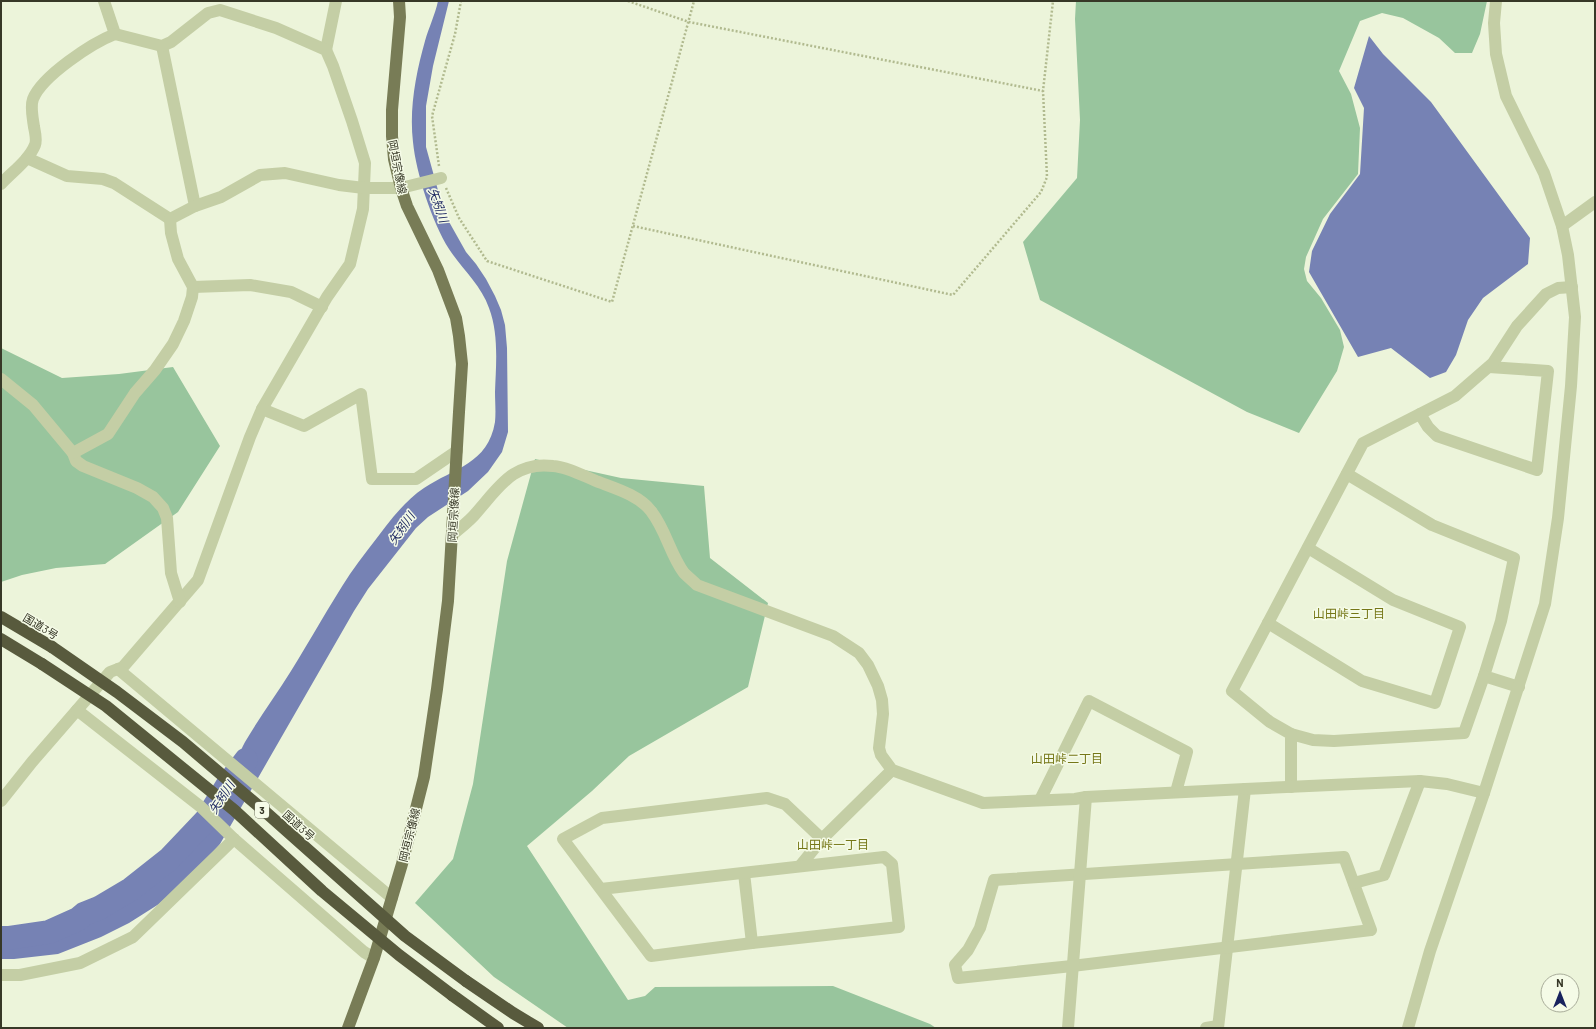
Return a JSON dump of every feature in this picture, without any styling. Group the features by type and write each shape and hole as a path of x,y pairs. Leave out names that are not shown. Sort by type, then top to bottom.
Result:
{"highway":[{"name":"国道3号","path":"1,617 52,647 117,692 183,742 261,808 405,936 513,1014 538,1028"},
{"name":"3","path":"1,640 42,664 112,711 234,810 322,891 399,955 498,1028"}],"main road":[{"name":"岡垣宗像線","path":"348,1028 374,958 402,864 424,777 448,601 462,364 460,336 456,318 438,270 407,206 394,159 392,110 400,17 399,1"}],"street":[{"path":"104,1 115,34"},
{"path":"1,801 110,672 124,667 198,580 250,437 262,409 322,307 350,264 363,209 365,163 338,79 326,50 336,1"},
{"path":"1408,1028 1430,951 1484,793 1545,604 1558,518 1571,386 1575,317 1568,256 1562,226 1544,173 1506,96 1496,54 1494,23 1496,1"},
{"path":"1,184 27,158 35,144 32,106 33,99 43,85 66,63 89,47 115,34 162,46 171,42 208,14 220,10 276,28 326,50"},
{"path":"162,46 195,206"},
{"path":"27,158 67,176 103,179 114,183 170,219"},
{"path":"170,219 195,206 222,197 260,175 272,173 285,173 364,188 401,188 441,178"},
{"path":"1562,226 1595,202"},
{"path":"73,453 108,434 135,393 155,370 173,344 184,321 192,297 192,287 178,258 171,233 170,219"},
{"path":"192,287 250,285 291,292 322,307"},
{"path":"1347,474 1432,525 1514,558 1501,621 1464,733 1334,741 1313,740 1290,734 1270,722 1232,691 1363,443 1455,396 1493,363 1517,326 1546,294 1558,288 1572,287"},
{"path":"1420,414 1428,427 1437,436 1537,470 1548,371 1489,367"},
{"path":"1,379 33,405 73,453 76,461 83,466 137,488 153,497 163,508 167,518 172,573 180,602"},
{"path":"262,409 304,426 361,394 372,479 416,479 457,455"},
{"path":"452,535 476,514 505,479 530,467 542,465 554,466 634,497 650,510 658,521 677,562 685,574 697,585 833,636 859,653 868,665 878,686 882,700 883,714 879,748 881,755 892,770 983,803 1176,792 1420,781 1447,784 1484,793"},
{"path":"1268,624 1362,681 1434,703 1460,627 1393,600 1308,548"},
{"path":"118,669 392,898"},
{"path":"1484,676 1519,687"},
{"path":"1040,800 1089,701 1187,752 1176,792"},
{"path":"78,710 201,807 234,839 364,952 374,958"},
{"path":"1290,734 1291,787"},
{"path":"800,866 822,839 892,770"},
{"path":"1354,883 1384,875 1420,781"},
{"path":"1206,1028 1218,1027 1245,789"},
{"path":"1068,1028 1086,797"},
{"path":"601,889 884,857 892,864 899,927 651,956 563,839 602,818 767,798 785,804 822,839"},
{"path":"1,975 20,975 80,963 133,938 234,839"},
{"path":"1344,857 1354,883 1371,930 1072,966 958,978 955,965 968,950 980,928 994,880 1344,857"},
{"path":"744,872 752,943"}],"path":[{"path":"461,1 455,34 432,116 441,178 459,218 487,261 612,302 694,1"},
{"path":"628,1 689,22 1043,91"},
{"path":"633,226 953,295 1041,192 1047,177 1043,91 1053,1"}],"green space":[{"path":"1076,1 1487,1 1480,34 1472,53 1455,53 1439,38 1403,18 1382,13 1360,21 1339,71 1351,94 1360,128 1358,174 1323,219 1306,257 1304,269 1307,281 1321,298 1340,330 1344,347 1337,371 1299,433 1247,412 1040,300 1023,242 1077,178 1080,120 1075,19"},
{"path":"1,348 62,378 119,374 173,367 220,446 178,512 105,564 56,568 22,575 1,582"},
{"path":"535,459 621,478 704,486 710,558 768,603 748,687 629,756 592,791 527,846 628,1000 645,996 655,987 833,986 930,1024 936,1028 568,1028 494,977 415,903 453,859 473,784 507,561"}],"water":[{"path":"438,1 449,1 433,66 426,106 426,147 448,220 466,252 486,279 501,310 505,325 507,348 508,432 502,452 488,472 468,491 428,517 416,528 368,589 220,844 195,872 159,904 129,923 101,937 58,954 1,959 1,943 20,943 50,936 89,919 108,909 144,886 184,852 200,833 213,813 225,792 245,742 291,671 350,574 390,521 408,501 424,488 468,463 477,456 485,447 491,436 495,422 496,360 496,339 492,318 486,300 476,284 449,249 437,225 421,182 413,142 412,116 416,78 425,41"},
{"path":"1369,36 1383,54 1431,102 1530,238 1528,264 1483,298 1468,320 1456,355 1446,372 1430,378 1391,348 1358,357 1309,272 1312,251 1330,214 1360,174 1364,108 1354,88"}],"waterway":[{"name":"矢矧川","path":"1,938 49,932 99,908 131,889 169,859 206,820 230,781 246,760"}],"district":[{"name":"山田峠三丁目","path":"1349,613"},
{"name":"山田峠二丁目","path":"1067,758"},
{"name":"山田峠一丁目","path":"833,844"}]}
